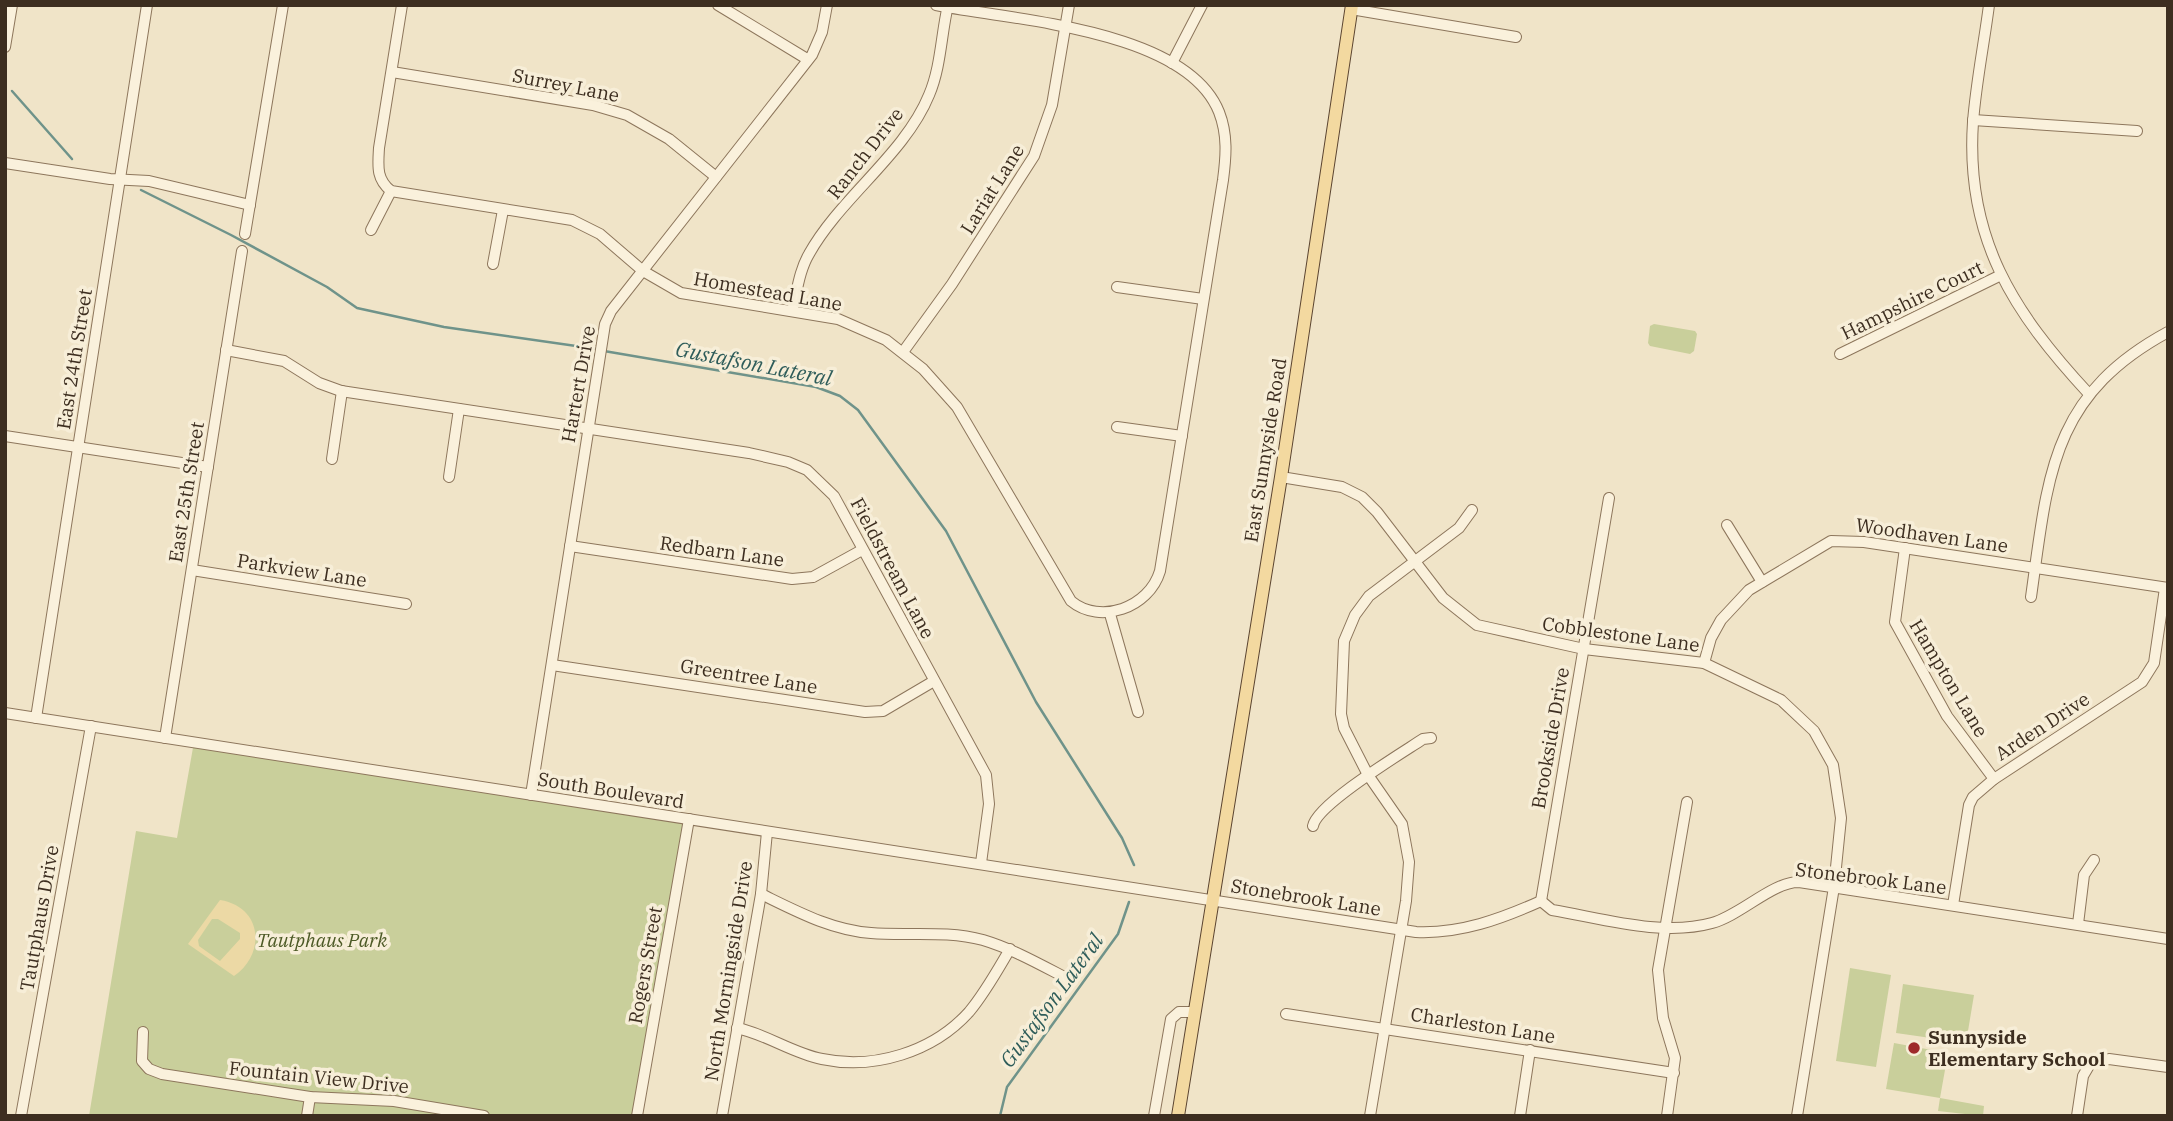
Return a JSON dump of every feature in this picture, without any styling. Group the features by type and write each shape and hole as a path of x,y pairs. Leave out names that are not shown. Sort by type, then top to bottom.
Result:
{"main road":[{"name":"East Sunnyside Road","path":"1178,1116 1281,478 1352,7"}],"street":[{"path":"5,47 12,5"},
{"name":"East 24th Street","path":"36,718 147,5"},
{"path":"245,234 283,5"},
{"path":"371,230 391,191 384,185 378,171 402,5"},
{"path":"718,5 807,60"},
{"name":"Hartert Drive","path":"531,795 599,349 611,311 807,60 822,32 828,5"},
{"name":"Lariat Lane","path":"903,352 952,284 1034,156 1052,105 1069,5"},
{"path":"1172,64 1202,5"},
{"path":"1989,5 1973,120 1975,187 2000,276 2045,344 2089,394"},
{"path":"943,6 1066,26 1135,47 1172,64 1205,88 1219,111 1225,133 1223,180 1157,580 1143,596 1106,614 1138,712"},
{"name":"Ranch Drive","path":"792,311 802,267 814,245 901,138 929,95 939,65 943,6"},
{"path":"1352,7 1516,37"},
{"name":"Surrey Lane","path":"392,72 593,105 627,115 669,139 716,177"},
{"path":"1973,120 2137,131"},
{"path":"5,163 119,180 149,181 250,205"},
{"name":"Homestead Lane","path":"391,191 572,220 589,227 643,271 681,293 838,319 870,331 903,352 941,387 957,407 1071,601 1086,611 1106,614"},
{"path":"494,264 503,210"},
{"name":"East 25th Street","path":"165,738 242,251"},
{"name":"Hampshire Court","path":"1840,354 2000,276"},
{"path":"1117,287 1203,299"},
{"path":"2031,597 2052,466 2068,426 2089,394 2121,361 2168,332"},
{"name":"Fieldstream Lane","path":"226,350 284,361 319,383 342,391 749,453 788,462 814,475 834,496 985,775 989,788 981,863"},
{"path":"332,459 342,391"},
{"path":"449,477 459,409"},
{"path":"1117,427 1182,436"},
{"path":"5,436 208,467"},
{"name":"Cobblestone Lane","path":"1281,478 1342,487 1362,497 1416,560 1443,598 1477,625 1584,649 1704,663 1781,700 1808,723 1828,752 1840,798 1834,887 1797,1116"},
{"name":"Brookside Drive","path":"1541,901 1609,498"},
{"path":"1370,1116 1406,902 1409,862 1405,833 1390,803 1349,744 1341,714 1344,641 1355,615 1369,596 1459,528 1472,510"},
{"path":"1727,525 1762,582"},
{"name":"Woodhaven Lane","path":"1704,663 1711,638 1731,606 1762,582 1831,541 1905,548 2166,588"},
{"name":"Redbarn Lane","path":"570,547 792,579 813,578 862,550"},
{"name":"Hampton Lane","path":"1905,548 1895,622 1947,716 1994,779"},
{"name":"Parkview Lane","path":"192,570 406,604"},
{"name":"Arden Drive","path":"1953,905 1969,805 1973,797 1994,779 2128,692 2150,674 2166,588"},
{"name":"Greentree Lane","path":"552,665 865,712 883,711 934,681"},
{"name":"South Boulevard","path":"5,713 1212,900"},
{"name":"Tautphaus Drive","path":"21,1116 91,726"},
{"path":"1313,826 1320,813 1368,775 1423,739 1431,738"},
{"path":"1667,1116 1674,1073 1673,1046 1663,1017 1658,986 1687,802"},
{"name":"Rogers Street","path":"637,1116 689,819"},
{"name":"North Morningside Drive","path":"722,1116 761,894 767,832"},
{"path":"2078,924 2084,875 2094,860"},
{"name":"Stonebrook Lane","path":"1212,900 1400,930 1436,933 1485,923 1541,901 1552,910 1666,926 1712,923 1741,912 1791,882 2168,939"},
{"path":"761,894 819,921 849,930 955,935 1010,949 1070,980"},
{"path":"737,1028 822,1059 859,1063 881,1061 933,1040 951,1029 982,996 1010,949"},
{"path":"1154,1116 1171,1019 1179,1012 1195,1012"},
{"name":"Charleston Lane","path":"1286,1014 1674,1073"},
{"name":"Fountain View Drive","path":"143,1032 142,1061 149,1069 174,1076 310,1097 394,1101 484,1116"},
{"path":"1520,1116 1530,1050"},
{"path":"2077,1116 2083,1076 2090,1065 2109,1059 2168,1067"},
{"path":"307,1116 310,1097"}],"green space":[{"path":"1654,324 1695,331 1697,334 1694,351 1690,354 1650,346 1650,326"},
{"name":"Tautphaus Park","path":"194,742 689,819 637,1116 89,1116 136,831 177,838"},
{"path":"1850,968 1891,975 1876,1067 1836,1061"},
{"path":"1903,984 1974,995 1966,1043 1896,1033"},
{"path":"1894,1043 1948,1053 1940,1098 1886,1089"},
{"path":"1940,1098 1984,1106 1983,1116 1938,1111"}],"sand":[{"path":"220,900 234,904 245,912 252,921 255,932 251,956 234,976 188,944","holes":["212,919 218,919 240,933 240,939 220,961 199,946 198,940"]}],"waterway":[{"name":"Gustafson Lateral","path":"12,91 72,159"},
{"name":"Gustafson Lateral","path":"141,190 327,287 357,308 444,327 597,349"},
{"name":"Gustafson Lateral","path":"604,351 816,387 840,396 858,410 946,531 1036,702 1122,838 1134,865"},
{"name":"Gustafson Lateral","path":"1000,1116 1007,1087 1118,934 1129,902"}],"place":[{"name":"Sunnyside Elementary School","path":"1914,1048"}]}
